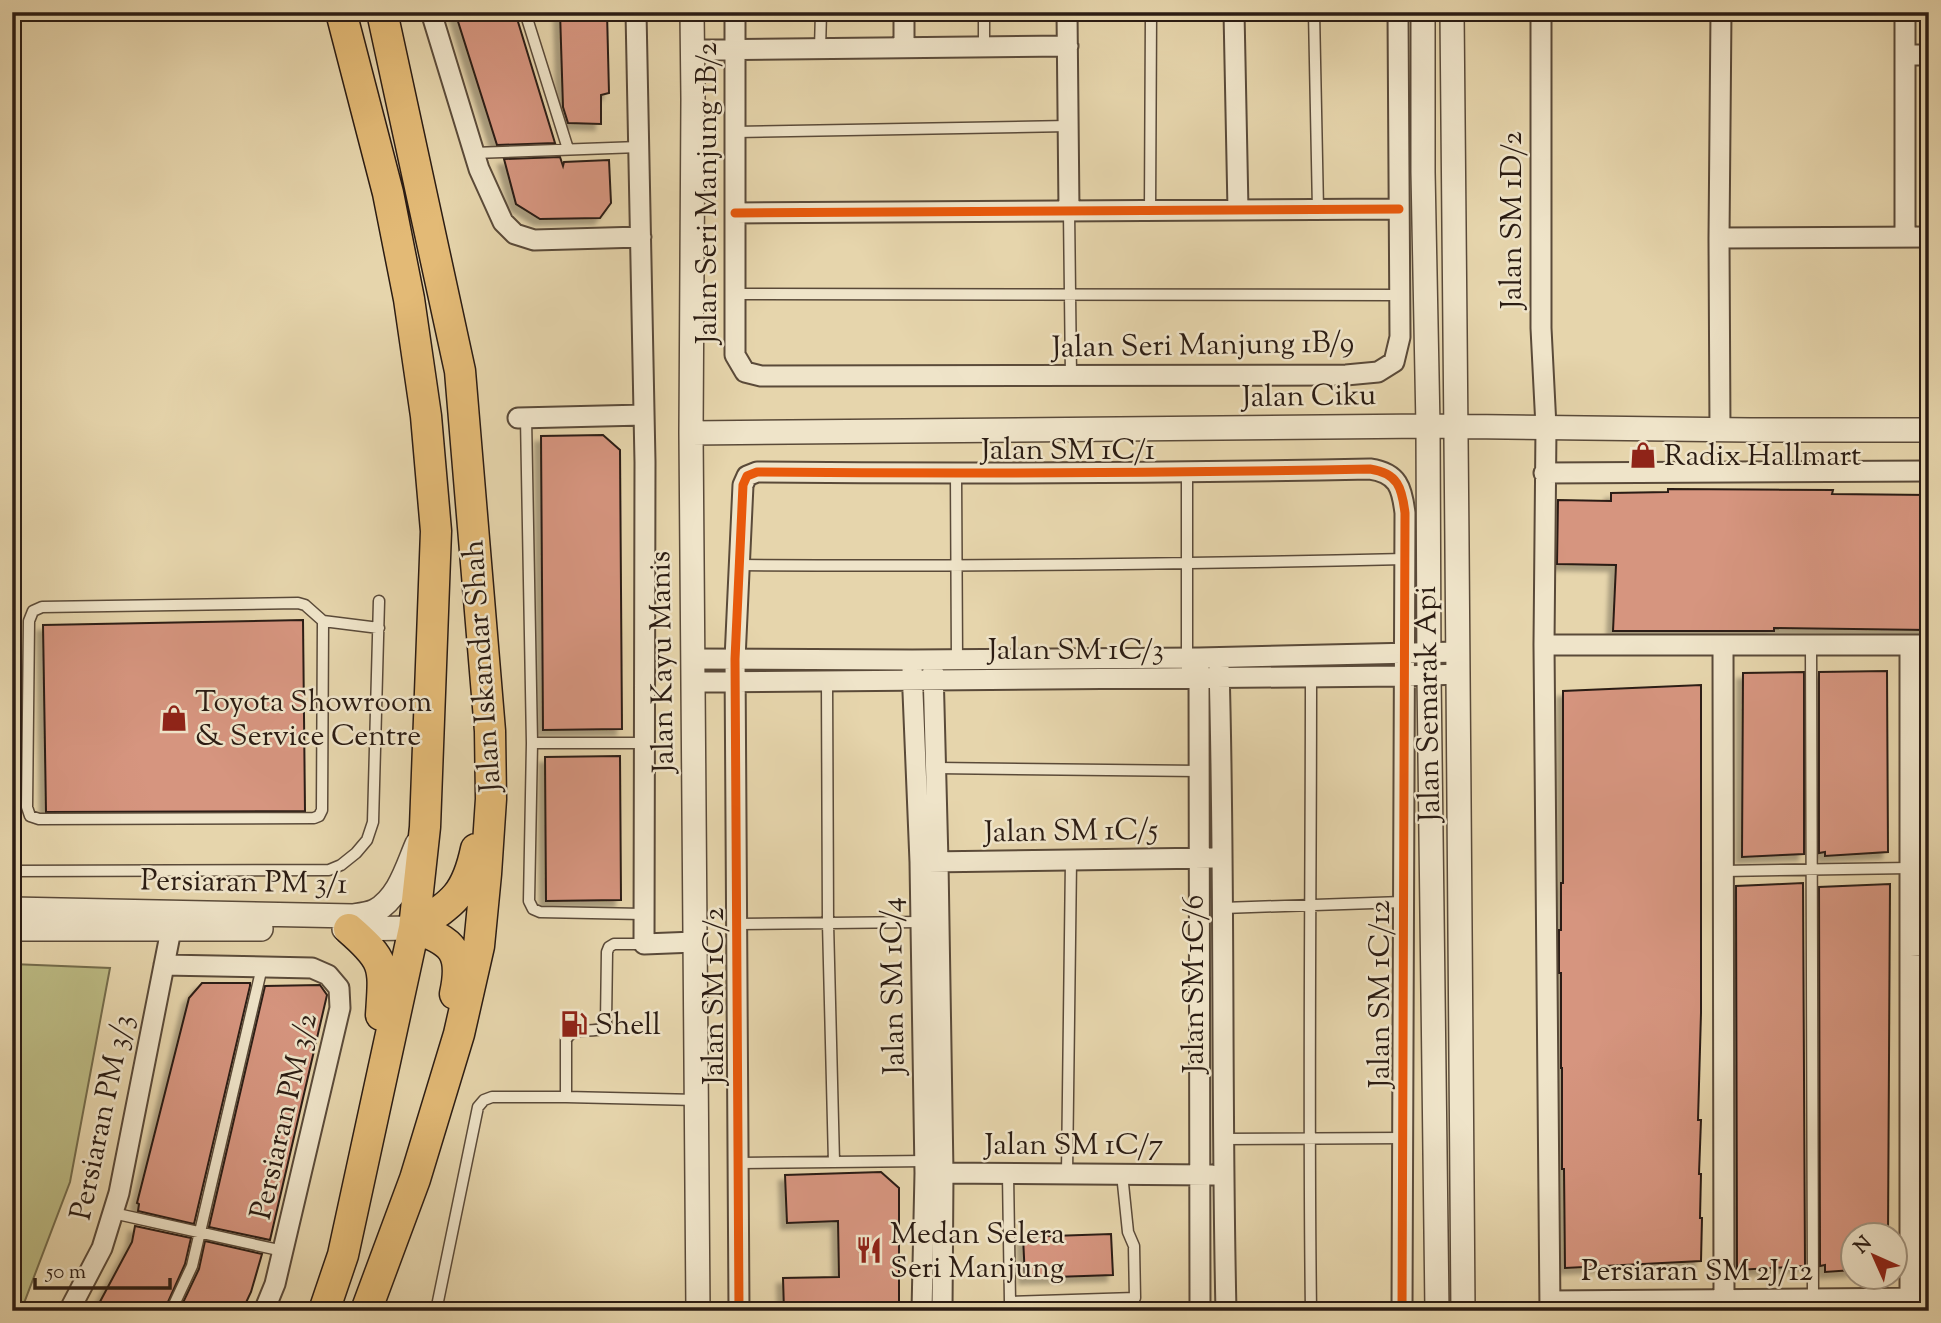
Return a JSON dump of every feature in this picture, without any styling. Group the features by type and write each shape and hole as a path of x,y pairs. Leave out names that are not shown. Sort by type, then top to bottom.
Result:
{"main road":[{"name":"Jalan Iskandar Shah","path":"324,1311 343,1255 414,928 425,827 436,531 426,416 409,299 390,206 341,12"},
{"name":"Jalan Iskandar Shah","path":"366,1311 415,1179 459,1034 479,946 491,799 490,731 460,371 382,12"},
{"path":"414,928 444,909 468,881 479,836 490,731"},
{"path":"414,928 439,936 456,956 460,973 415,1179"},
{"path":"349,929 368,945 380,962 383,976 376,1106"}],"street":[{"path":"431,12 473,153 503,222 515,234 534,240 640,237"},
{"path":"636,12 644,415 644,944 695,942"},
{"name":"Jalan Kayu Manis","path":"692,12 692,682 698,1311"},
{"name":"Jalan Seri Manjung 1B/2","path":"735,12 735,355 745,372"},
{"path":"904,12 904,48"},
{"path":"1067,12 1069,211"},
{"path":"1234,12 1238,210"},
{"name":"Jalan Seri Manjung 1B/9","path":"745,372 761,376 1071,376 1346,375 1378,372 1394,362 1400,337 1398,12"},
{"name":"Jalan Semarak Api","path":"1423,12 1437,1311"},
{"name":"Jalan Semarak Api","path":"1452,12 1463,1311"},
{"name":"Jalan SM 1D/2","path":"1541,12 1541,328 1546,427 1544,645 1550,1306"},
{"path":"1720,430 1721,12"},
{"path":"1905,12 1905,237"},
{"path":"692,50 1068,46"},
{"path":"1905,55 1929,55"},
{"path":"735,213 1399,209"},
{"path":"1719,238 1929,237"},
{"path":"522,418 644,415"},
{"name":"Jalan Ciku","path":"691,433 1428,426 1929,430"},
{"name":"Jalan SM 1C/1","path":"735,659 743,485 747,476 757,472 956,474 1383,471 1395,480 1402,491 1405,513 1404,654"},
{"path":"1545,473 1929,471"},
{"path":"1544,645 1919,645 1910,868 1919,946 1919,1298"},
{"path":"1723,645 1724,1299"},
{"name":"Jalan SM 1C/3","path":"957,669 1202,658 1429,652 1459,663"},
{"name":"Jalan SM 1C/12","path":"1402,1311 1404,654"},
{"name":"Jalan SM 1C/6","path":"1200,1311 1202,658"},
{"name":"Jalan SM 1C/3","path":"692,659 912,660 933,669 1202,678 1429,676 1459,663"},
{"name":"Jalan SM 1C/2","path":"735,659 739,1311"},
{"name":"Jalan SM 1C/4","path":"912,660 929,862 934,1167 922,1311"},
{"name":"Jalan SM 1C/3","path":"692,682 913,680 933,669"},
{"name":"Jalan SM 1C/4","path":"933,669 936,768 929,862 921,922 942,1311"},
{"name":"Jalan SM 1C/6","path":"1202,678 1223,858 1226,1311"},
{"name":"Persiaran PM 3/1","path":"12,909 353,916 373,912 386,904 396,893 425,827"},
{"name":"Jalan SM 1C/5","path":"929,862 1223,858"},
{"name":"Persiaran PM 3/1","path":"12,929 414,928"},
{"name":"Persiaran PM 3/3","path":"69,1311 102,1248 120,1193 171,930"},
{"name":"Persiaran PM 3/2","path":"164,965 312,968 328,975 339,988 340,1007 275,1284 264,1311"},
{"name":"Jalan SM 1C/7","path":"934,1167 1009,1174 1223,1175"},
{"name":"Persiaran SM 2J/12","path":"1550,1306 1724,1299 1919,1298"}],"lane":[{"path":"525,12 568,149"},
{"path":"820,48 821,12"},
{"path":"984,12 984,47"},
{"path":"1150,211 1151,12"},
{"path":"1314,12 1318,210"},
{"path":"735,132 1068,127"},
{"path":"473,153 639,147"},
{"path":"1069,211 1071,376"},
{"path":"735,294 1399,295"},
{"path":"522,418 532,743 529,901 533,909 540,912 643,914"},
{"path":"1187,473 1187,564 1202,658 1202,678"},
{"path":"956,474 957,669"},
{"path":"739,565 956,567 1405,559"},
{"path":"12,871 329,870 341,865 368,840 373,822 379,601"},
{"path":"323,621 320,816 39,819 30,816 27,807 28,647 29,621 33,611 42,607 298,603 305,605 323,621 379,628"},
{"path":"1811,645 1814,1299"},
{"path":"1311,677 1308,1139 1311,1311"},
{"path":"827,681 828,923 834,1162"},
{"path":"532,743 645,743"},
{"path":"936,768 1200,771"},
{"path":"1067,1174 1071,860"},
{"path":"1724,871 1910,868"},
{"path":"1223,908 1403,902"},
{"path":"737,924 921,922"},
{"path":"566,1097 568,1035 572,1032 600,1031 606,1024 608,947 614,944 644,944"},
{"path":"171,1311 192,1266 262,967"},
{"path":"436,1311 478,1107 484,1100 492,1097 566,1097 698,1100"},
{"path":"1223,1139 1403,1138"},
{"path":"738,1163 834,1162 934,1167"},
{"path":"1009,1174 1010,1303 1135,1298 1134,1246 1128,1233 1122,1174"},
{"path":"113,1213 283,1251"}],"shaded area":[{"path":"1920,671 1929,671 1929,927 1921,927"},
{"path":"12,964 110,968 70,1182 21,1311 12,1311"}],"building":[{"path":"455,12 515,12 555,143 497,145"},
{"path":"560,12 607,12 609,93 601,95 601,124 568,123 563,107"},
{"path":"560,157 563,166 564,162 609,160 611,203 600,218 540,219 516,204 504,159"},
{"path":"603,435 620,450 622,729 543,730 541,436"},
{"path":"1668,489 1833,490 1832,494 1929,495 1929,630 1774,628 1774,631 1613,631 1616,565 1557,564 1558,500 1611,501 1611,493 1668,492"},
{"name":"Toyota Showroom & Service Centre","path":"303,620 305,811 46,812 43,625"},
{"path":"1887,671 1888,852 1825,856 1825,852 1819,853 1819,672"},
{"path":"1804,672 1804,854 1742,857 1743,673"},
{"path":"1701,685 1701,1013 1698,1120 1701,1120 1701,1261 1565,1268 1559,973 1563,883 1563,691"},
{"path":"620,756 621,900 546,901 545,757"},
{"path":"1803,883 1805,1266 1737,1270 1736,886"},
{"path":"1890,884 1888,1222 1840,1222 1840,1271 1825,1272 1825,1265 1820,1266 1819,887"},
{"path":"202,983 250,983 250,986 194,1224 138,1211 137,1203 189,998"},
{"path":"320,985 327,995 270,1240 209,1227 265,986"},
{"name":"Medan Selera Seri Manjung","path":"881,1172 899,1188 899,1311 784,1311 783,1278 839,1277 838,1221 787,1223 785,1175"},
{"path":"135,1226 191,1238 185,1264 164,1311 95,1311 132,1242"},
{"path":"1111,1234 1113,1275 1025,1278 1023,1237"},
{"path":"205,1241 262,1254 251,1292 242,1311 179,1311 199,1269"}],"cycle path":[{"path":"735,213 1399,209"},
{"path":"739,1311 735,659 743,485 747,476 757,472 1064,473 1370,469 1387,474 1397,483 1405,513 1402,1311"}],"place":[{"name":"Radix Hallmart","path":"1643,455"},
{"name":"Toyota Showroom & Service Centre","path":"174,718"},
{"name":"Shell","path":"574,1024"},
{"name":"Medan Selera Seri Manjung","path":"869,1250"}]}
